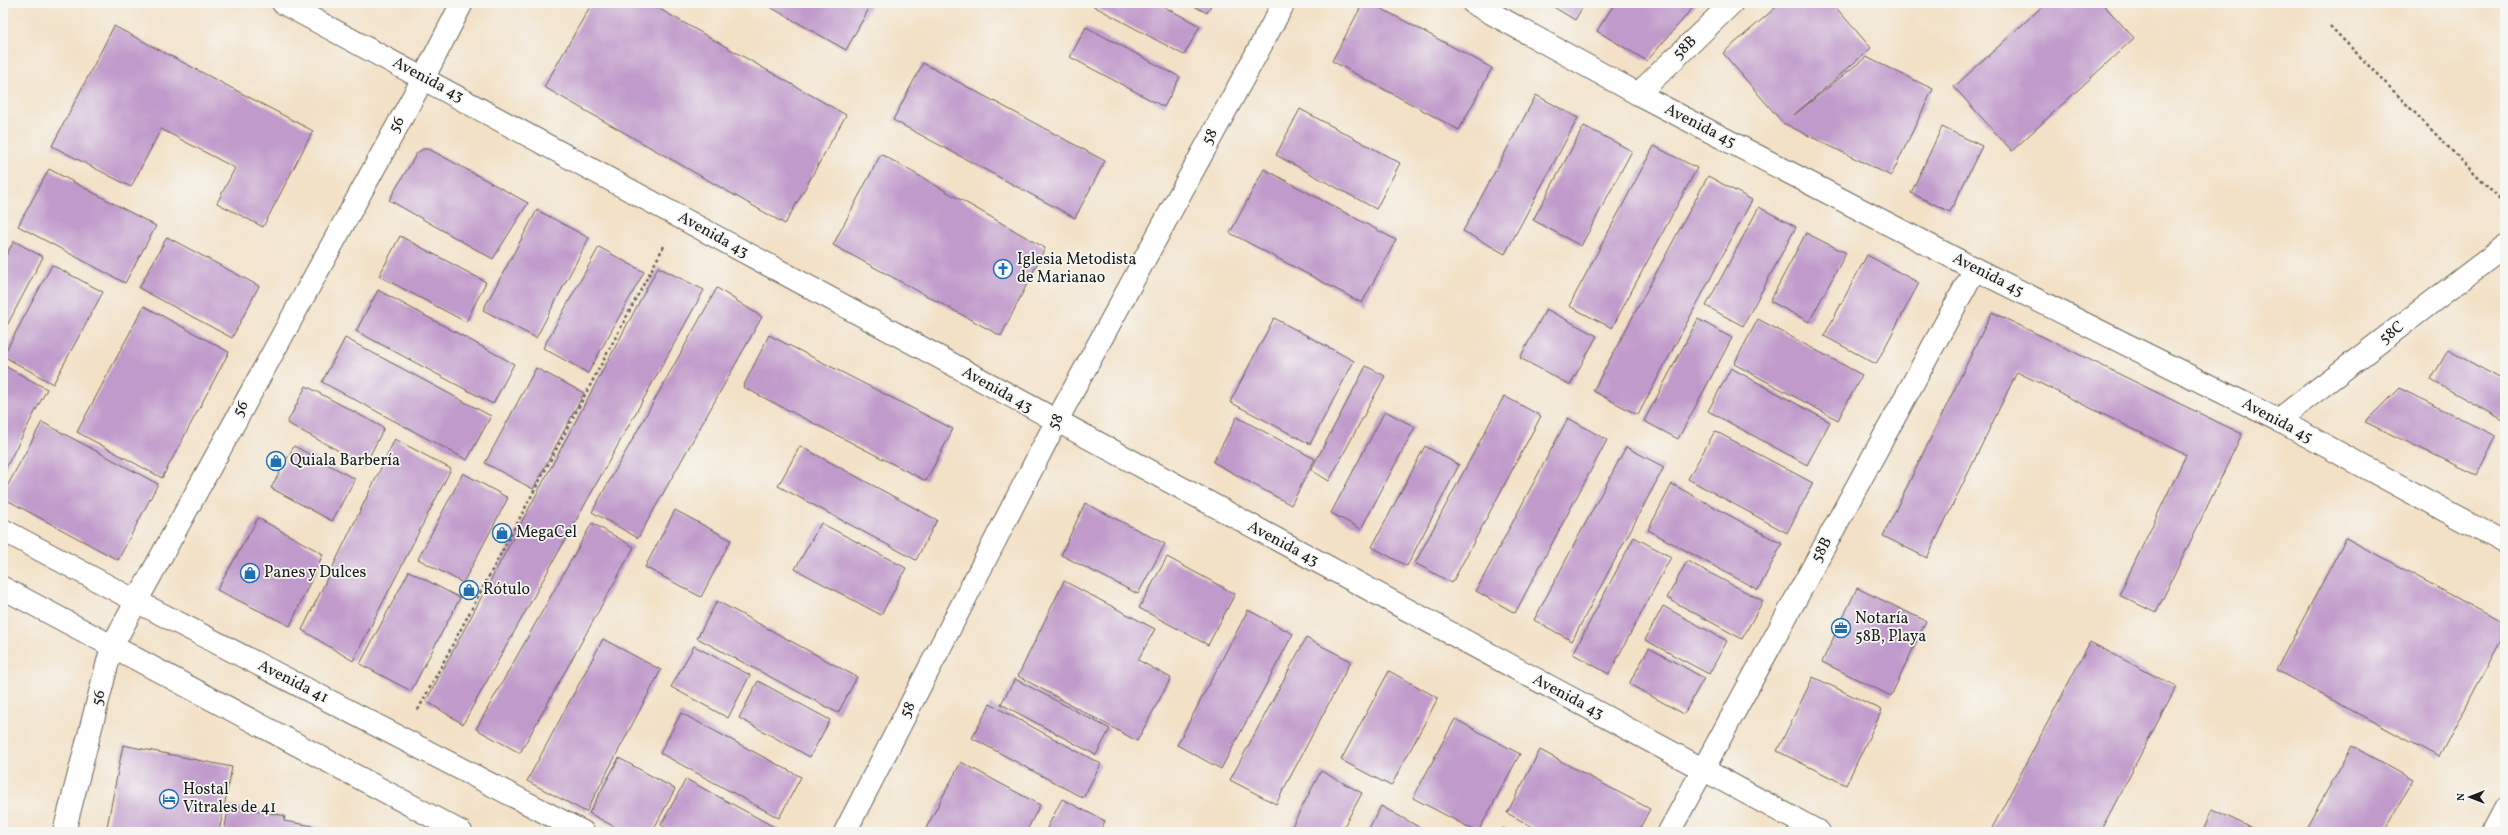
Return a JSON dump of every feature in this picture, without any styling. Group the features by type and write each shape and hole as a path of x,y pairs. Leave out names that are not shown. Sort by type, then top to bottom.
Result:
{"street":[{"name":"Avenida 43","path":"283,3 424,77 1056,422 1819,832"},
{"name":"56","path":"64,832 112,646 424,77 462,3"},
{"name":"Avenida 45","path":"1473,3 1638,94 1975,269 2278,420 2505,543"},
{"name":"58B","path":"1638,94 1732,3"},
{"name":"58","path":"845,832 1056,422 1279,8"},
{"name":"58C","path":"2278,420 2505,246"},
{"name":"58B","path":"1669,832 1975,269"},
{"name":"Avenida 41","path":"3,530 136,601 583,832"},
{"path":"3,588 461,832"},
{"path":"2493,832 2505,809"}],"path":[{"path":"2330,26 2505,205"},
{"path":"403,739 680,217"}],"building":[{"path":"592,3 649,3 846,115 785,224 544,87"},
{"path":"763,3 872,3 846,50"},
{"path":"1088,3 1157,3 1200,26 1184,55"},
{"path":"1188,3 1212,3 1207,13"},
{"path":"1363,3 1371,3 1492,68 1459,130 1332,61"},
{"path":"1547,3 1585,3 1575,20"},
{"path":"1615,3 1697,3 1647,61 1597,31"},
{"path":"1781,3 1832,3 1871,48 1794,115 1866,57 1933,89 1891,176 1783,123 1723,53"},
{"path":"2046,3 2102,3 2134,38 2012,151 1954,87"},
{"path":"114,26 313,131 263,227 217,203 235,168 161,129 131,187 52,146"},
{"path":"1086,27 1180,77 1164,107 1070,57"},
{"path":"923,63 1105,161 1075,218 893,120"},
{"path":"1536,95 1578,118 1505,254 1463,231"},
{"path":"1300,109 1400,163 1376,209 1276,155"},
{"path":"1584,126 1632,151 1581,246 1533,220"},
{"path":"1942,127 1982,146 1950,212 1911,193"},
{"path":"1654,146 1697,168 1612,328 1569,306"},
{"path":"423,149 429,149 528,203 493,259 389,200 417,153"},
{"path":"881,154 1045,248 1001,336 833,245"},
{"path":"49,169 156,226 125,283 18,226"},
{"path":"1264,169 1396,240 1362,303 1230,233"},
{"path":"1708,176 1752,200 1638,415 1593,391"},
{"path":"1759,207 1796,227 1743,326 1706,306"},
{"path":"537,210 589,238 536,338 483,310"},
{"path":"1806,233 1846,253 1809,322 1770,301"},
{"path":"400,236 486,282 466,322 379,276"},
{"path":"167,237 259,286 232,338 139,288"},
{"path":"14,241 43,257 3,333 3,261"},
{"path":"599,247 644,272 588,373 543,348"},
{"path":"1867,255 1919,283 1876,364 1824,336"},
{"path":"52,265 103,292 53,384 3,356"},
{"path":"658,267 704,290 463,724 426,701"},
{"path":"717,288 762,317 638,538 592,512"},
{"path":"378,290 514,364 493,404 356,331"},
{"path":"144,306 229,352 162,478 77,432"},
{"path":"1546,309 1597,336 1570,385 1520,358"},
{"path":"1992,312 2242,434 2156,613 2119,595 2186,455 2017,372 1927,558 1883,536"},
{"path":"1274,318 1354,361 1310,444 1230,402"},
{"path":"1698,319 1732,338 1678,439 1644,421"},
{"path":"1758,319 1862,375 1838,420 1734,364"},
{"path":"769,335 953,429 926,481 743,387"},
{"path":"345,338 491,416 467,460 322,382"},
{"path":"2448,350 2505,381 2505,421 2431,380"},
{"path":"3,365 47,389 3,473"},
{"path":"1366,366 1385,376 1329,481 1311,470"},
{"path":"536,368 584,393 533,489 485,463"},
{"path":"1731,368 1830,422 1807,465 1708,411"},
{"path":"306,386 384,428 365,465 287,423"},
{"path":"2399,388 2496,436 2477,475 2365,422"},
{"path":"1504,396 1541,416 1452,583 1415,563"},
{"path":"1385,411 1415,427 1361,529 1331,513"},
{"path":"1237,417 1315,459 1291,505 1213,462"},
{"path":"1568,418 1607,440 1515,613 1476,591"},
{"path":"42,422 158,484 118,560 3,498 3,494"},
{"path":"1715,431 1813,483 1787,533 1688,479"},
{"path":"395,439 451,469 353,661 302,630"},
{"path":"294,446 355,479 332,521 271,488"},
{"path":"800,446 937,520 916,560 778,486"},
{"path":"1425,446 1459,465 1407,566 1372,547"},
{"path":"1626,447 1664,467 1572,641 1534,620"},
{"path":"463,473 508,498 463,583 418,559"},
{"path":"1672,484 1782,544 1758,590 1648,530"},
{"path":"1085,503 1165,544 1138,594 1061,555"},
{"path":"675,510 731,540 701,597 645,567"},
{"path":"258,518 323,554 290,626 217,590"},
{"path":"592,523 634,547 520,753 476,729"},
{"path":"821,523 906,568 881,615 795,569"},
{"path":"1634,537 1671,557 1609,674 1573,654"},
{"path":"2346,538 2505,624 2505,633 2439,757 2276,670"},
{"path":"1167,557 1235,594 1208,645 1139,608"},
{"path":"1687,561 1763,601 1742,639 1667,598"},
{"path":"409,571 460,598 411,691 360,664"},
{"path":"1064,581 1155,629 1138,660 1171,678 1137,741 1018,676"},
{"path":"1857,588 1926,621 1891,696 1822,662"},
{"path":"717,601 857,677 838,713 697,638"},
{"path":"1663,606 1727,641 1709,674 1645,640"},
{"path":"1248,610 1293,634 1221,769 1177,745"},
{"path":"1306,638 1351,661 1276,804 1230,780"},
{"path":"603,639 661,670 586,812 527,781"},
{"path":"2090,642 2176,687 2100,832 1990,832"},
{"path":"694,646 750,675 728,718 671,687"},
{"path":"1649,648 1704,678 1684,714 1629,684"},
{"path":"1389,671 1438,698 1391,786 1341,760"},
{"path":"1813,677 1882,710 1846,785 1777,751"},
{"path":"1015,679 1110,729 1096,755 1001,704"},
{"path":"758,681 830,720 810,757 739,718"},
{"path":"990,704 1101,764 1083,798 972,738"},
{"path":"681,713 801,777 779,818 660,753"},
{"path":"1455,719 1520,754 1478,832 1413,798"},
{"name":"Hostal Vitrales de 41","path":"123,745 232,767 219,832 106,832"},
{"path":"2352,746 2413,780 2384,832 2304,832"},
{"path":"1540,750 1650,809 1638,832 1542,832 1507,813"},
{"path":"619,758 675,789 652,832 624,832 589,813"},
{"path":"961,762 1040,805 1026,832 924,832"},
{"path":"1321,771 1362,793 1341,832 1289,832"},
{"path":"686,779 780,830 778,832 675,832 661,825"},
{"path":"1062,799 1105,821 1099,832 1045,832"},
{"path":"229,805 285,816 284,821 324,828 323,832 224,832"},
{"path":"1381,806 1428,832 1367,832"},
{"path":"2212,809 2260,832 2202,832"},
{"path":"1503,828 1510,832 1501,832"}],"place":[{"name":"Iglesia Metodista de Marianao","path":"1003,269"},
{"name":"Quiala Barbería","path":"276,461"},
{"name":"MegaCel","path":"502,533"},
{"name":"Panes y Dulces","path":"250,573"},
{"name":"Rótulo","path":"469,590"},
{"name":"Notaría 58B, Playa","path":"1841,628"},
{"name":"Hostal Vitrales de 41","path":"169,799"}]}
